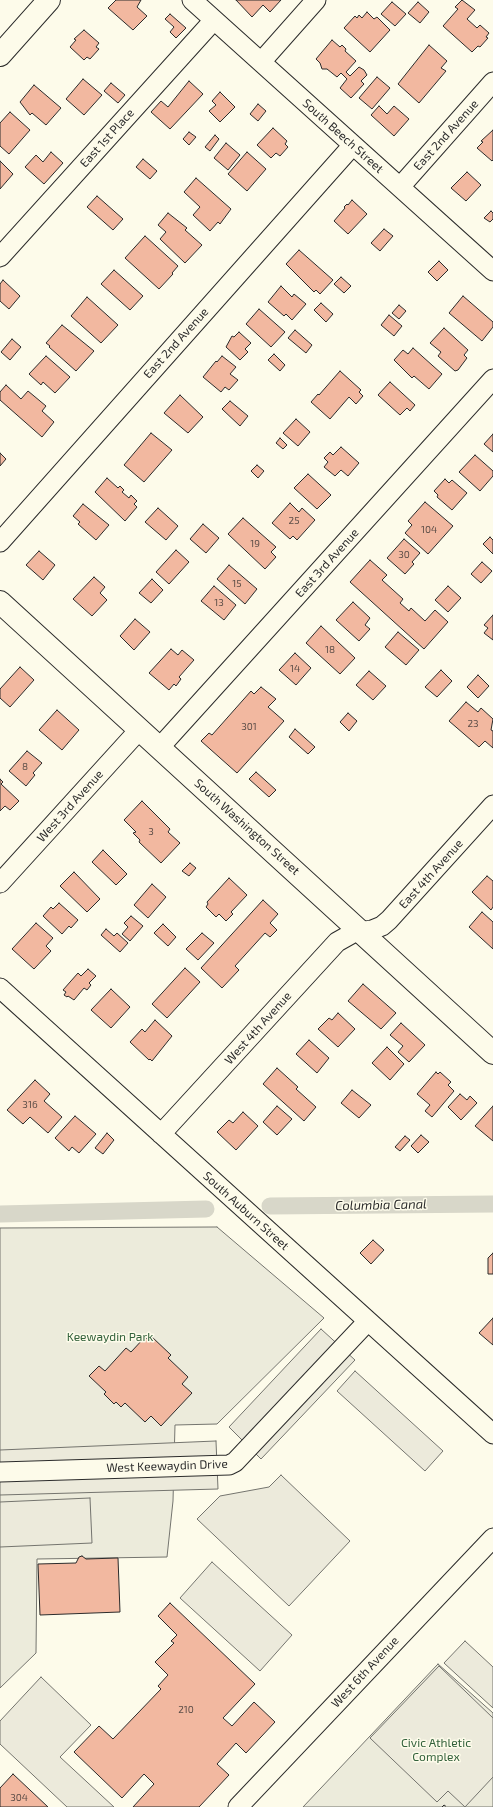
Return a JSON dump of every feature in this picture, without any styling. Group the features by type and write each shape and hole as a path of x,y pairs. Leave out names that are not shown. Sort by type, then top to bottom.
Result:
{"main road":[{"path":"0,55 49,0"},
{"name":"South Washington Street","path":"0,602 493,1053"}],"street":[{"name":"South Beech Street","path":"192,0 493,271"},
{"path":"261,62 316,0"},
{"name":"East 1st Place","path":"0,257 214,20"},
{"name":"East 2nd Avenue","path":"400,187 493,82"},
{"name":"East 2nd Avenue","path":"0,542 352,144"},
{"name":"East 3rd Avenue","path":"160,747 493,379"},
{"name":"West 3rd Avenue","path":"0,883 140,729"},
{"name":"East 4th Avenue","path":"362,932 382,926 389,920 493,805"},
{"name":"West 4th Avenue","path":"162,1134 337,942 345,936 362,932"},
{"name":"South Auburn Street","path":"0,988 493,1434"},
{"name":"West Keewaydin Drive","path":"0,1472 229,1465 235,1462 368,1321"},
{"name":"West 6th Avenue","path":"238,1807 493,1538"}],"green space":[{"name":"Keewaydin Park","path":"217,1227 324,1318 217,1424 175,1425 173,1501 167,1557 37,1559 36,1653 0,1688 0,1228"},
{"name":"Civic Athletic Complex","path":"438,1664 493,1713 493,1807 303,1807"}],"shaded area":[{"path":"321,1329 355,1360 261,1459 229,1427"},
{"path":"355,1371 443,1451 425,1471 337,1391"},
{"path":"216,1441 218,1489 0,1495 0,1450"},
{"path":"281,1475 350,1541 289,1606 197,1519 220,1496 269,1487"},
{"path":"90,1498 92,1543 0,1547 0,1502"},
{"path":"212,1562 292,1635 260,1671 180,1598"},
{"path":"465,1641 493,1667 493,1708 444,1663"},
{"name":"Civic Athletic Complex","path":"439,1666 493,1718 493,1777 465,1807 448,1791 437,1802 370,1738"},
{"path":"41,1677 91,1725 60,1757 114,1807 67,1807 0,1744 0,1721"}],"building":[{"path":"116,0 141,0 137,7 147,16 133,30 108,8"},
{"path":"236,0 281,0 270,12 263,5 252,17"},
{"path":"462,0 475,10 467,19 477,28 480,25 489,33 486,37 488,38 480,47 478,46 472,52 443,26 458,9 455,7"},
{"path":"392,2 406,14 395,26 381,14"},
{"path":"418,2 429,12 420,23 408,13"},
{"path":"367,12 374,19 377,17 390,30 370,52 344,28 355,16 357,18 359,15 362,18"},
{"path":"170,14 186,28 176,38 170,32 174,27 165,19"},
{"path":"84,30 99,43 96,47 99,49 90,59 87,57 84,60 70,47 76,40 74,39"},
{"path":"332,40 340,47 342,45 346,49 345,51 356,61 346,72 350,76 359,67 364,70 367,75 361,81 364,84 351,98 340,88 347,79 341,73 337,77 327,69 322,69 320,63 316,59"},
{"path":"429,45 447,61 441,68 446,71 419,103 398,84"},
{"path":"377,77 390,88 372,109 359,98"},
{"path":"83,79 102,95 84,115 66,99"},
{"path":"189,81 203,94 170,129 151,112 161,101 168,107"},
{"path":"111,83 125,95 118,103 104,91"},
{"path":"34,85 61,108 46,125 32,113 30,115 20,102"},
{"path":"220,92 235,107 220,122 209,111 216,105 212,101"},
{"path":"258,104 266,111 258,121 250,114"},
{"path":"379,106 387,114 394,106 409,119 394,136 371,115"},
{"path":"10,112 30,130 9,154 0,146 0,123"},
{"path":"273,128 287,141 285,144 288,147 280,156 276,153 271,158 257,145"},
{"path":"493,130 492,161 477,148 483,142 481,141"},
{"path":"189,132 196,137 189,145 183,139"},
{"path":"215,135 219,139 210,151 205,147"},
{"path":"226,143 240,155 228,170 214,158"},
{"path":"51,152 63,163 44,184 25,167 36,155 43,162"},
{"path":"247,152 266,169 247,191 228,174"},
{"path":"143,159 157,171 150,179 136,167"},
{"path":"0,161 13,174 0,189"},
{"path":"467,172 481,185 466,201 451,188"},
{"path":"196,178 231,209 220,224 218,222 210,231 193,215 200,207 184,192"},
{"path":"97,196 123,219 113,230 87,207"},
{"path":"352,200 367,214 348,234 334,221 345,208 344,207"},
{"path":"491,211 493,213 493,219 490,222 484,218"},
{"path":"168,213 187,228 185,230 202,245 185,263 160,239 166,232 158,225"},
{"path":"384,229 393,236 380,251 371,243"},
{"path":"145,236 178,266 172,273 173,274 159,289 125,258"},
{"path":"299,250 333,280 320,294 316,290 314,292 286,264"},
{"path":"439,261 448,270 437,281 428,272"},
{"path":"114,270 143,296 130,310 101,284"},
{"path":"341,277 351,286 344,293 334,284"},
{"path":"3,280 20,296 9,309 0,301 0,284"},
{"path":"281,286 292,297 294,294 306,304 292,320 286,314 284,316 268,302"},
{"path":"463,296 493,322 493,327 482,341 449,313"},
{"path":"87,297 118,325 101,343 71,316"},
{"path":"321,303 333,314 326,322 314,310"},
{"path":"399,305 406,311 399,319 392,313"},
{"path":"259,309 285,332 271,347 246,324"},
{"path":"389,315 402,326 394,336 381,325"},
{"path":"62,325 94,351 76,371 46,343"},
{"path":"444,328 468,350 464,355 467,358 458,370 455,371 438,356 441,352 430,343"},
{"path":"295,330 312,345 306,353 288,338"},
{"path":"239,332 251,343 245,349 248,352 240,360 226,347 232,336 234,337"},
{"path":"12,339 21,347 10,360 1,352"},
{"path":"413,348 442,374 429,389 414,376 412,378 394,360 403,350 408,354"},
{"path":"274,354 285,365 280,371 268,360"},
{"path":"46,356 70,377 55,393 43,382 41,385 29,374"},
{"path":"222,356 236,367 230,374 238,380 229,390 225,387 221,392 203,377"},
{"path":"340,371 361,390 359,392 363,396 356,404 349,397 330,419 311,402"},
{"path":"390,382 415,405 410,411 407,408 400,415 378,395"},
{"path":"6,385 21,399 28,391 46,406 42,411 54,422 42,437 0,400 0,392"},
{"path":"180,395 203,417 188,433 164,413"},
{"path":"230,401 248,416 240,426 222,409"},
{"path":"296,419 310,432 298,446 283,433"},
{"path":"151,433 172,450 144,482 124,465"},
{"path":"493,434 493,452 484,444"},
{"path":"280,438 287,445 283,449 276,443"},
{"path":"341,447 359,463 348,476 341,470 335,476 324,467 328,462 324,458 330,452 333,455"},
{"path":"0,453 6,459 0,466"},
{"path":"475,455 493,471 493,476 480,491 459,472"},
{"path":"257,465 264,471 258,478 251,471"},
{"path":"308,474 331,495 317,509 294,488"},
{"path":"107,478 118,488 120,486 124,490 122,492 129,498 131,495 137,501 134,504 137,507 125,521 95,492"},
{"path":"445,479 449,483 452,480 467,493 452,510 437,497 438,495 434,491"},
{"path":"425,502 453,526 428,554 405,533 412,525 408,521"},
{"path":"290,503 299,512 302,508 315,520 297,540 293,536 290,539 272,523"},
{"path":"83,504 109,525 96,540 78,524 80,522 73,516"},
{"path":"158,508 178,526 166,540 145,522"},
{"path":"243,518 276,547 271,552 276,557 265,569 228,534"},
{"path":"203,524 219,538 206,553 190,539"},
{"path":"490,537 493,540 493,554 483,544"},
{"path":"404,539 420,553 412,562 414,564 405,574 387,558"},
{"path":"176,550 189,562 169,584 156,572"},
{"path":"39,551 55,565 43,580 26,565"},
{"path":"370,560 387,575 382,580 403,599 400,603 409,611 411,608 425,621 435,610 448,622 424,649 350,582"},
{"path":"482,562 492,571 481,583 471,574"},
{"path":"229,565 257,589 245,604 217,579"},
{"path":"94,577 105,587 100,593 107,600 92,616 73,599"},
{"path":"152,579 163,590 151,603 139,593"},
{"path":"214,586 236,605 224,620 201,601"},
{"path":"448,586 461,598 448,612 435,600"},
{"path":"353,602 370,618 365,625 370,629 359,641 336,620"},
{"path":"493,615 493,640 484,633 488,628 484,625"},
{"path":"135,619 150,632 134,650 120,636"},
{"path":"321,626 355,658 340,674 306,643"},
{"path":"398,632 419,650 406,665 385,647"},
{"path":"171,649 178,655 182,650 194,660 179,677 181,679 176,686 174,684 169,690 149,673"},
{"path":"295,653 311,668 296,685 279,670"},
{"path":"20,667 34,680 10,707 0,698 0,689"},
{"path":"441,670 452,681 437,697 425,687"},
{"path":"369,671 386,686 373,700 356,685"},
{"path":"478,675 489,686 478,698 467,687"},
{"path":"261,687 276,699 268,707 284,721 237,773 201,741 209,733 212,735 251,691 254,694"},
{"path":"466,702 478,712 481,708 493,719 491,730 493,731 493,748 485,741 479,747 449,721"},
{"path":"57,710 79,730 62,750 39,730"},
{"path":"348,713 357,721 349,731 340,722"},
{"path":"295,729 315,747 308,754 289,737"},
{"path":"27,751 42,763 33,773 35,775 26,786 9,771"},
{"path":"256,772 276,790 269,797 249,779"},
{"path":"0,779 3,782 1,784 19,801 10,810 5,806 0,811"},
{"path":"142,801 170,829 168,832 180,843 161,863 139,842 140,840 133,833 136,832 124,820"},
{"path":"103,850 127,874 116,885 92,862"},
{"path":"190,863 196,868 189,876 182,871"},
{"path":"74,872 100,899 87,912 60,886"},
{"path":"487,876 493,881 493,907 491,910 472,892"},
{"path":"229,878 247,895 231,912 233,914 226,921 219,914 216,917 206,907 208,904 207,902"},
{"path":"152,884 166,897 148,918 134,905"},
{"path":"263,900 278,914 270,923 277,930 270,937 265,933 235,966 239,970 222,988 201,968"},
{"path":"59,903 78,920 71,928 69,926 62,934 43,916 51,907 53,909"},
{"path":"482,912 493,922 493,949 469,927"},
{"path":"131,916 143,926 130,941 122,934 128,927 124,923"},
{"path":"36,923 53,938 46,946 51,951 34,969 12,949"},
{"path":"163,924 176,937 168,946 154,933"},
{"path":"106,929 114,936 117,933 128,943 120,952 101,935"},
{"path":"202,933 214,943 198,960 186,949"},
{"path":"185,968 200,982 167,1018 152,1004"},
{"path":"88,969 96,976 89,983 91,985 87,990 84,988 74,1000 64,995 66,992 63,990 78,973 81,976"},
{"path":"363,984 396,1013 381,1029 348,1001"},
{"path":"111,989 130,1007 111,1028 91,1010"},
{"path":"338,1013 355,1029 338,1047 318,1029 329,1018 332,1020"},
{"path":"155,1020 172,1036 152,1061 150,1059 149,1060 130,1042 142,1029 145,1032"},
{"path":"401,1023 425,1045 409,1062 398,1052 403,1046 390,1035"},
{"path":"309,1040 329,1058 317,1073 296,1054"},
{"path":"387,1047 404,1064 390,1080 372,1063"},
{"path":"277,1068 298,1087 296,1089 316,1107 304,1121 263,1084"},
{"path":"436,1072 438,1074 440,1072 451,1082 448,1085 454,1091 432,1117 425,1111 430,1105 417,1094"},
{"path":"35,1080 50,1094 44,1101 62,1117 48,1133 30,1117 23,1124 7,1110"},
{"path":"352,1090 371,1105 359,1118 341,1103"},
{"path":"460,1094 467,1100 470,1096 477,1103 461,1120 448,1107"},
{"path":"277,1106 292,1119 277,1135 263,1122"},
{"path":"493,1106 493,1141 475,1126"},
{"path":"243,1112 258,1126 236,1150 217,1132 229,1120 233,1123"},
{"path":"75,1116 96,1134 79,1153 72,1147 69,1151 55,1138"},
{"path":"107,1133 114,1140 103,1154 95,1148"},
{"path":"421,1135 429,1142 418,1153 411,1146"},
{"path":"405,1136 410,1140 400,1151 395,1147"},
{"path":"373,1240 384,1250 371,1264 360,1253"},
{"path":"493,1253 493,1274 488,1274 488,1258"},
{"path":"493,1318 493,1345 479,1333"},
{"path":"145,1337 148,1340 152,1337 171,1355 168,1358 188,1377 182,1384 192,1393 161,1426 151,1416 145,1422 125,1403 121,1407 116,1402 114,1404 104,1394 106,1392 89,1376 99,1366 105,1371 126,1348 131,1352"},
{"path":"82,1556 86,1559 118,1558 120,1612 40,1615 38,1564 76,1563 79,1557"},
{"path":"170,1603 255,1684 223,1718 232,1726 254,1702 275,1722 246,1753 236,1743 217,1764 229,1775 199,1807 133,1807 154,1784 144,1774 122,1798 74,1752 99,1726 113,1739 161,1689 158,1686 168,1675 155,1662 174,1643 171,1641 177,1635 158,1616"},
{"path":"13,1774 48,1807 0,1807 0,1788"}],"waterway":[{"name":"Columbia Canal","path":"270,1206 493,1204"},
{"name":"Columbia Canal","path":"0,1214 206,1209"}],"fence":[{"path":"442,1807 444,1805 447,1807"}]}
